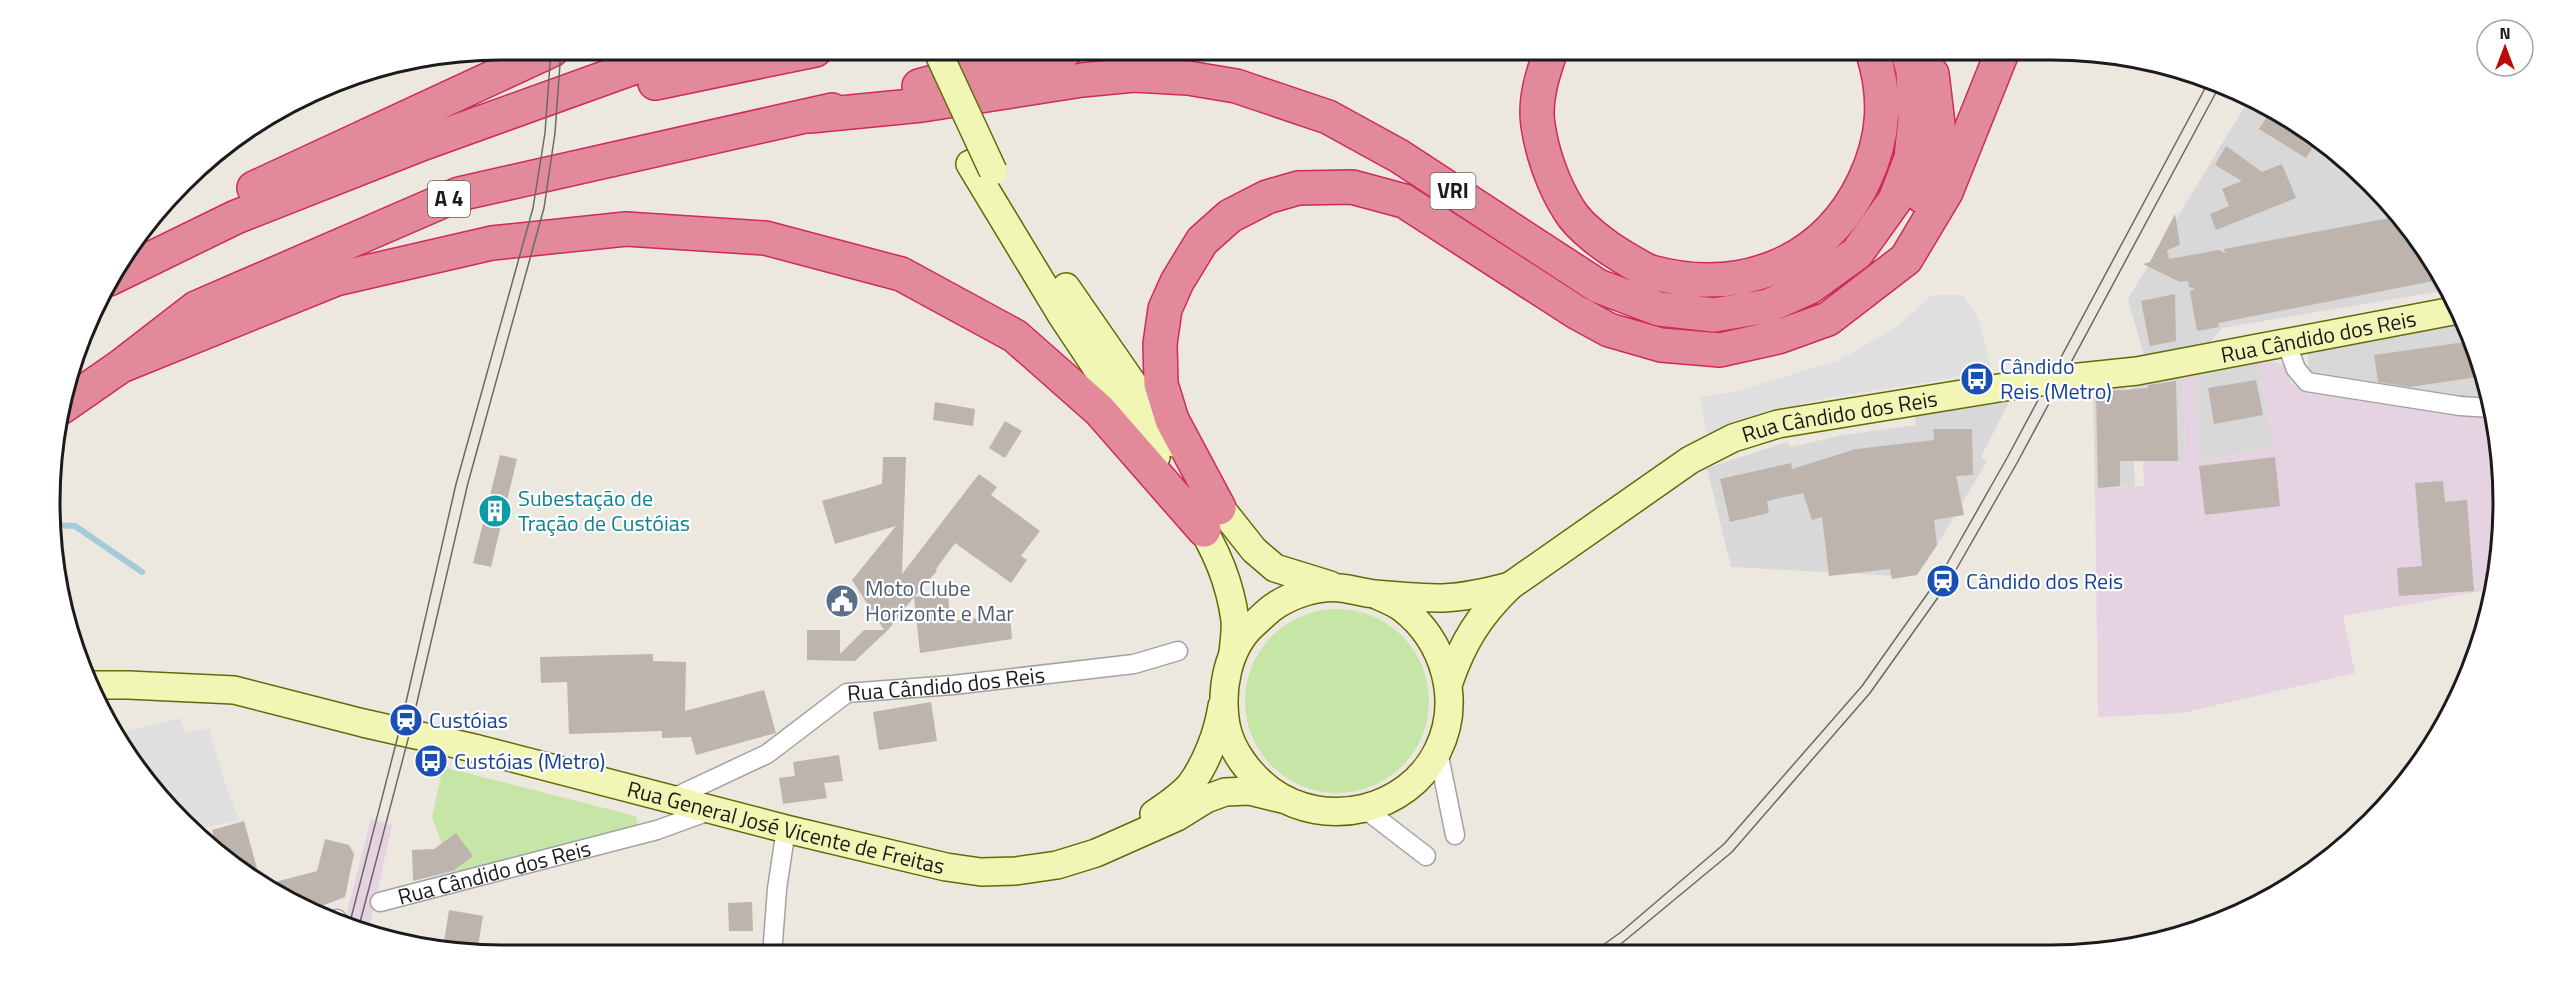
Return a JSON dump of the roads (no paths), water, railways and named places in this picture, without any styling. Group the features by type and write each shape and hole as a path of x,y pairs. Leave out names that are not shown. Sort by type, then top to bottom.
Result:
{"highway":[{"path":"129,266 224,203 531,60"},
{"path":"126,271 236,218 424,143 638,66 662,60"},
{"path":"424,143 646,85 767,60"},
{"name":"A 4","path":"72,400 121,366 196,308 459,194 810,116 1019,60"},
{"path":"1548,60 1541,80 1537,124 1549,169 1569,211 1607,248 1649,271 1702,282 1753,276 1794,259 1829,233 1854,202 1875,157 1882,118 1881,76 1875,60"},
{"name":"VRI","path":"810,116 922,105 1071,81 1134,75 1188,78 1236,86 1328,117 1400,156 1598,286 1659,309 1714,315 1768,306 1810,287 1857,253 1895,200 1911,158 1915,120 1913,70 1910,60"},
{"path":"1873,284 1920,208 1935,160 1938,124 1930,60"},
{"path":"1211,519 1172,420 1161,384 1160,344 1169,300 1177,282 1202,241 1230,216 1267,197 1298,188 1352,187 1404,201 1575,312 1609,330 1661,345 1720,350 1778,338 1828,319 1906,259 1946,192 1999,60"},
{"path":"121,366 336,279 492,243 626,229 765,238 901,274 1015,336 1099,410 1211,519"}],"main road":[{"path":"925,60 1062,316 1211,519 1275,568 1336,587"},
{"path":"942,60 982,168"},
{"name":"Rua Cândido dos Reis","path":"1449,682 1466,638 1488,607 1510,586 1690,460 1733,438 1778,424 2011,386 2137,371 2449,312"},
{"path":"1211,519 1216,552 1235,620 1233,654"},
{"name":"Rua Cândido dos Reis","path":"1374,594 1401,608 1424,628 1440,653 1449,682 1449,717 1438,751 1420,777 1395,797 1365,809 1328,812 1309,810 1282,799 1257,781 1238,756 1227,726 1224,695 1227,675 1233,654 1251,627 1275,605 1304,592 1336,587 1374,594 1442,598 1469,596 1510,586"},
{"name":"Rua General José Vicente de Freitas","path":"100,685 234,690 946,867 981,872 1016,871 1057,865 1096,853"},
{"path":"1096,853 1163,807 1190,785 1220,722 1224,695"},
{"path":"1096,853 1177,817 1225,792 1249,791 1282,799"}],"street":[{"path":"2286,342 2296,369 2307,382 2482,407"},
{"name":"Rua Cândido dos Reis","path":"671,799 767,754 847,693 953,685 1134,664 1178,651"},
{"path":"1438,751 1455,835"},
{"path":"1365,809 1426,856"},
{"name":"Rua Cândido dos Reis","path":"380,902 657,830 712,810"},
{"path":"773,945 777,890 786,829"}],"waterway":[{"path":"61,525 75,526 142,572"}],"tram line":[{"path":"351,918 401,724 456,484 533,208 545,133 550,60"},
{"path":"360,922 411,728 468,483 544,208 555,133 560,60"},
{"path":"1603,945 1724,844 1862,686 1940,576 2007,458 2205,88"},
{"path":"1620,945 1732,852 1870,693 1949,582 2017,463 2216,92"}],"place":[{"name":"Cândido Reis (Metro)","path":"1977,379"},
{"name":"Subestação de Tração de Custóias","path":"495,511"},
{"name":"Cândido dos Reis","path":"1943,581"},
{"name":"Moto Clube Horizonte e Mar","path":"842,601"},
{"name":"Custóias","path":"406,720"},
{"name":"Custóias (Metro)","path":"431,761"}]}
